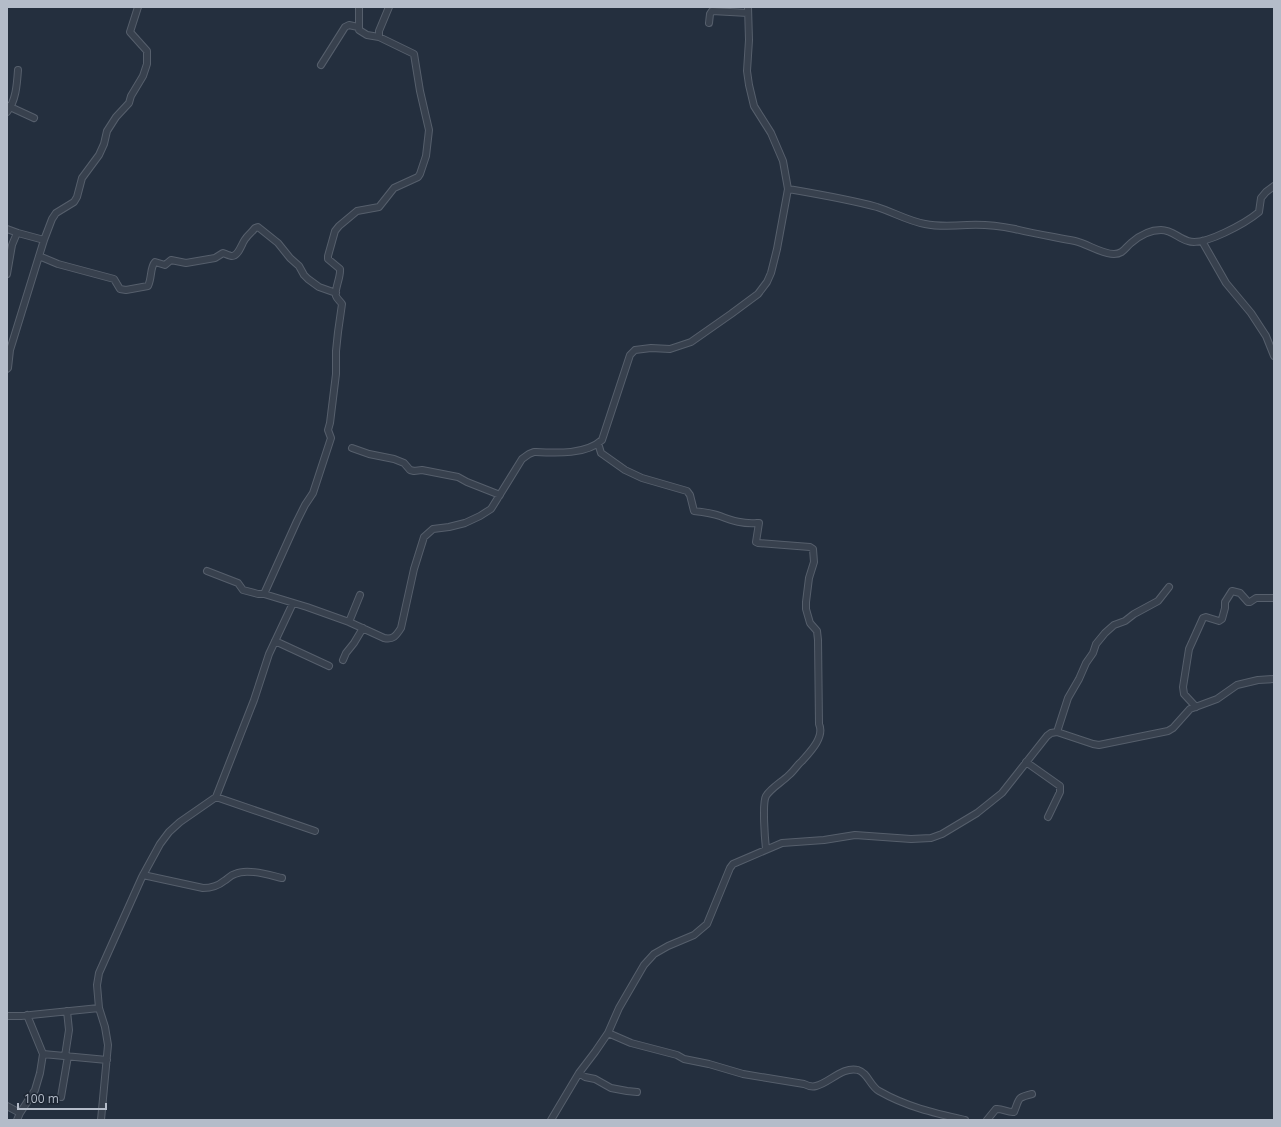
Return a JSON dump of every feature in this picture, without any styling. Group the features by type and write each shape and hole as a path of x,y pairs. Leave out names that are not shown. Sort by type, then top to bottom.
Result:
{"street":[{"path":"7,369 10,350 44,240 52,220 56,213 74,202 77,197 82,178 99,156 107,131 116,117 129,104 131,96 143,76 147,64 147,51 130,32 138,7"},
{"path":"264,594 297,521 313,493 329,447 331,436 328,430 336,374 336,351 342,304 336,298 341,270 328,259 336,229 357,211 379,207 394,188 418,177 426,156 429,130 420,91 414,54 379,37 362,33 358,30 359,7"},
{"path":"379,37 379,32 389,7"},
{"path":"207,571 238,583 243,590 264,594 294,603 349,622 384,638 389,639 397,636 405,616 414,570 424,537 433,529 456,525 480,516 491,509 522,459 529,454 534,452 569,452 598,444 602,440 606,429 630,355 635,350 651,348 670,349 691,342 758,294 767,282 777,249 788,189 783,161 771,133 754,106 748,85 748,10 712,11 710,14 709,23"},
{"path":"321,65 345,27 358,27"},
{"path":"18,70 14,95 8,108 34,118"},
{"path":"788,189 877,207 925,224 958,226 981,225 1014,229 1075,241 1106,254 1120,254 1141,235 1150,232 1168,230 1190,242 1202,241 1224,233 1259,212 1261,198 1274,186"},
{"path":"39,256 58,264 114,279 120,289 126,290 148,286 151,281 153,265 155,262 165,265 171,260 186,263 214,258 223,253 232,256 236,255 246,237 254,228 258,227 278,243 290,258 299,266 308,279 319,287 336,293"},
{"path":"7,229 44,240"},
{"path":"7,274 12,245 17,233"},
{"path":"1202,241 1226,283 1251,313 1266,336 1274,356"},
{"path":"598,444 601,453 625,470 642,478 687,491 690,495 694,511 720,516 729,520 759,524 756,539 758,543 810,547 813,549 814,562 809,578 806,602 807,617 817,631 818,724 821,728 820,734 810,753 766,796 764,822 766,849"},
{"path":"352,448 370,454 394,459 404,463 410,470 428,470 458,477 500,495"},
{"path":"1057,732 1068,698 1086,663 1093,653 1096,644 1114,625 1125,622 1134,614 1158,601 1169,587"},
{"path":"1196,707 1184,694 1183,687 1189,649 1203,618 1206,616 1219,621 1222,619 1225,602 1232,591 1240,593 1248,602 1256,598 1274,598"},
{"path":"349,622 360,595"},
{"path":"102,1120 108,1045 97,985 99,973 143,875 156,851 169,832 180,822 216,797 254,700 269,654 294,603"},
{"path":"343,660 345,654 363,628"},
{"path":"275,641 329,666"},
{"path":"551,1120 579,1073 608,1033 619,1008 644,965 654,954 668,946 694,935 707,924 733,864 782,843 824,840 855,835 911,839 931,838 942,834 977,813 1002,793 1046,736 1051,733 1057,732 1099,745 1170,730 1190,709 1217,699 1237,685 1258,680 1274,679"},
{"path":"1026,762 1058,783 1060,786 1060,792 1048,817"},
{"path":"216,797 315,832"},
{"path":"143,875 203,888 210,888 231,875 239,872 253,872 282,878"},
{"path":"7,1016 100,1008"},
{"path":"61,1097 69,1030 67,1011"},
{"path":"17,1120 20,1113 36,1090 43,1054 28,1015"},
{"path":"608,1033 631,1043 666,1052 684,1059 709,1064 743,1074 810,1086 817,1086 844,1072 856,1070 862,1072 873,1087 898,1100 919,1109 965,1120"},
{"path":"43,1054 107,1060"},
{"path":"579,1073 586,1077 595,1079 611,1088 637,1092"},
{"path":"987,1120 998,1108 1014,1112 1018,1099 1022,1096 1032,1094"},
{"path":"7,1106 20,1113"}]}
